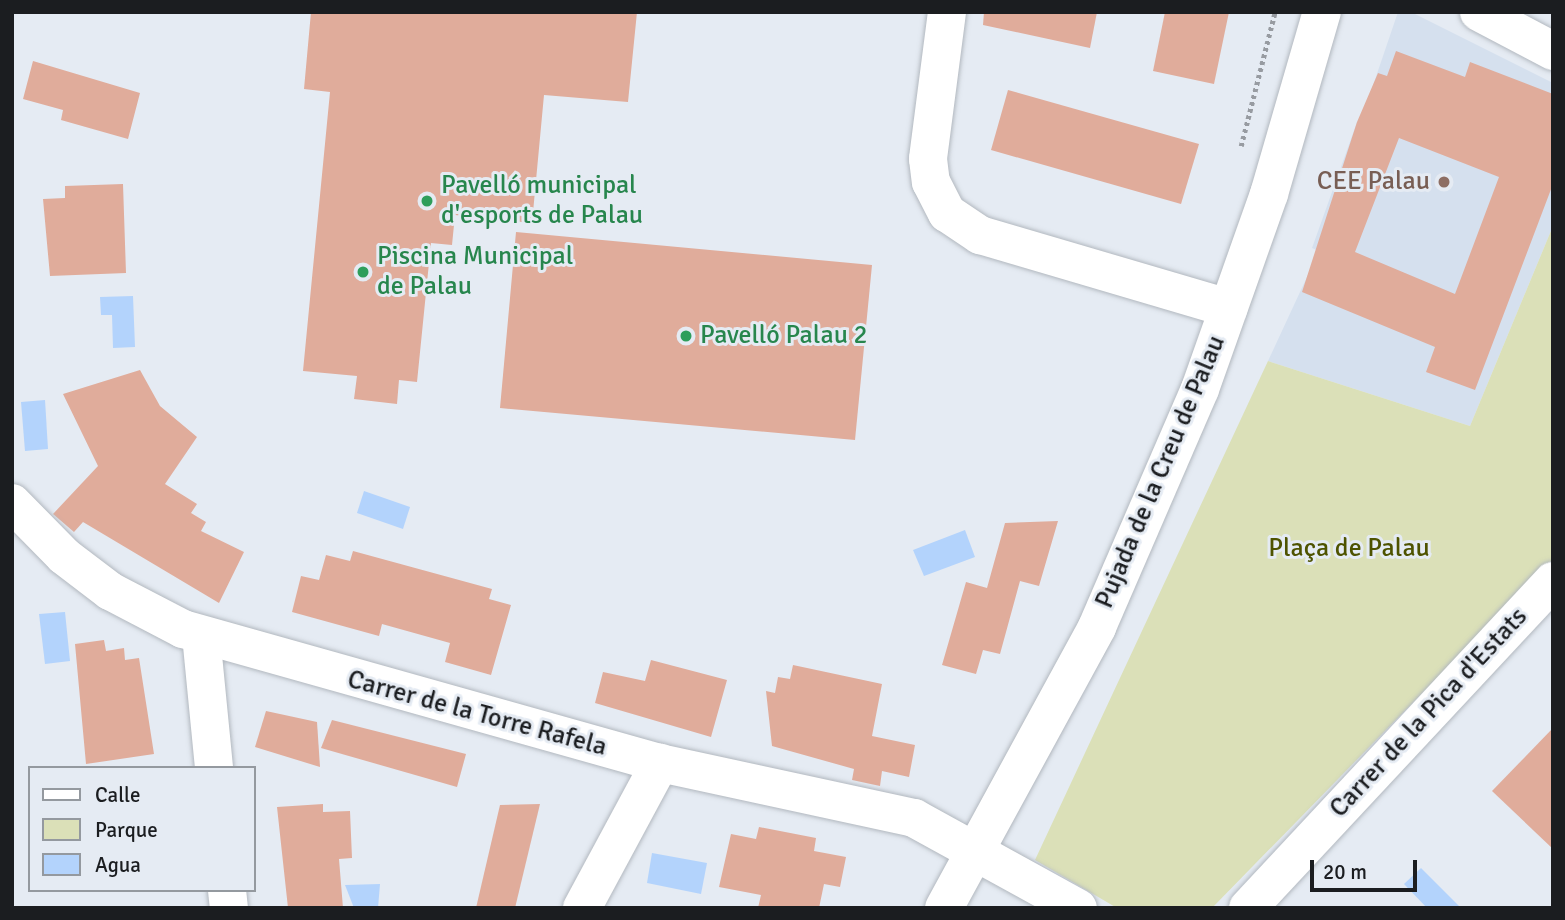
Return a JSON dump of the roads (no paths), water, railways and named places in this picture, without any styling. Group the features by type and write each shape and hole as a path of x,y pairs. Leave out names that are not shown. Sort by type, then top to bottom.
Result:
{"street":[{"path":"947,12 928,159 931,182 947,213 980,235 1228,308"},
{"name":"Pujada de la Creu de Palau","path":"944,908 979,848 1097,626 1228,308 1322,12"},
{"path":"1479,12 1553,51"},
{"name":"Carrer de la Torre Rafela","path":"12,503 64,556 110,591 201,635 660,763 914,818 979,848 1078,908"},
{"name":"Carrer de la Pica d'Estats","path":"1248,908 1553,580"},
{"path":"201,635 214,766"},
{"path":"582,908 660,763"}],"water":[{"path":"133,296 135,347 113,348 112,315 101,315 100,297"},
{"path":"45,400 48,449 25,451 21,402"},
{"path":"364,491 410,507 403,529 357,513"},
{"path":"965,530 975,557 924,576 913,550"},
{"path":"65,612 70,661 45,664 39,614"},
{"path":"652,853 707,863 701,894 647,883"},
{"path":"1421,868 1461,908 1427,908 1404,884"},
{"path":"380,884 378,908 354,908 345,885"}],"place":[{"name":"CEE Palau","path":"1444,182"},
{"name":"Pavelló municipal d'esports de Palau","path":"427,201"},
{"name":"Piscina Municipal de Palau","path":"363,272"},
{"name":"Pavelló Palau 2","path":"686,336"}],"park label":[{"name":"Plaça de Palau","path":"1349,549"}]}
